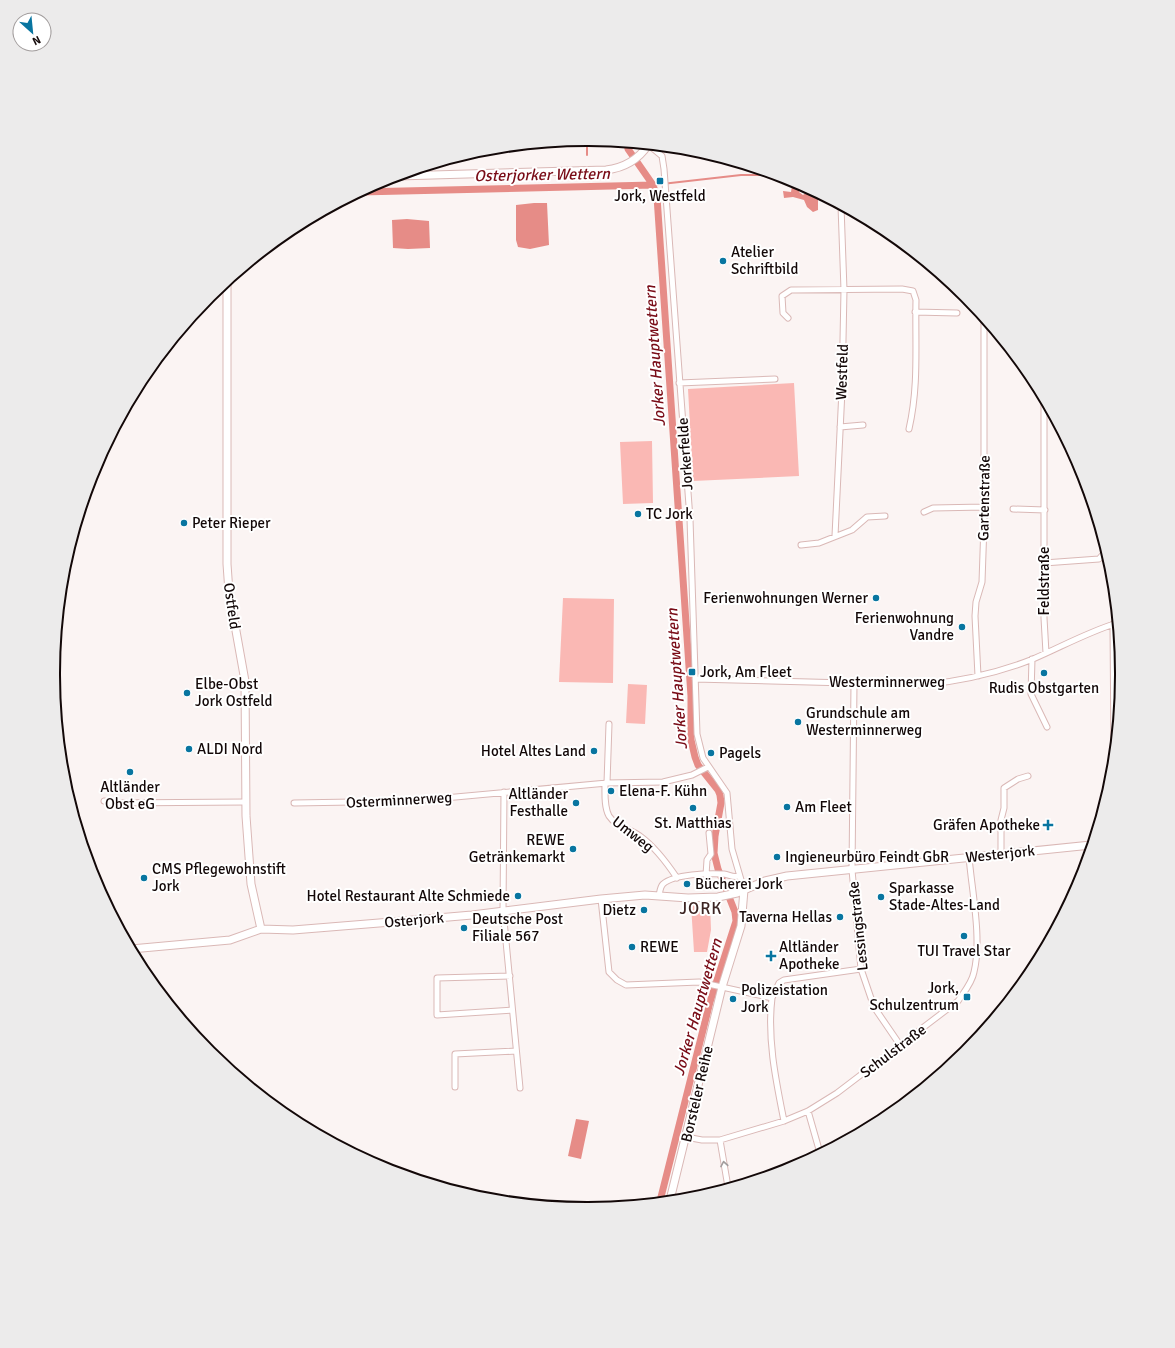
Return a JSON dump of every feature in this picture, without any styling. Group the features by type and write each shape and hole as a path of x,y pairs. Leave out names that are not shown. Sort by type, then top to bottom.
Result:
{"street":[{"path":"414,176 601,171 619,168 629,163 645,150"},
{"name":"Jorkerfelde","path":"657,151 661,154 663,161 690,519 697,734 700,749 707,768"},
{"name":"Westfeld","path":"835,536 842,390 844,290 841,212"},
{"name":"Ostfeld","path":"227,289 227,564 229,592 245,681 246,802 251,879 261,929"},
{"path":"788,318 783,314 782,296 791,290 902,289 914,291 916,312 917,372 915,404 909,429"},
{"path":"916,312 957,313"},
{"name":"Gartenstraße","path":"978,676 975,616 976,602 982,582 984,507 984,326"},
{"path":"679,383 775,379"},
{"name":"Feldstraße","path":"1044,410 1044,618 1046,653"},
{"path":"840,427 863,426"},
{"path":"924,512 933,508 984,507"},
{"path":"1013,509 1045,510"},
{"path":"801,545 819,543 852,530 867,517 885,516"},
{"path":"1044,563 1099,559 1102,556"},
{"name":"Westerminnerweg","path":"695,679 923,685 952,682 978,676 1032,659 1112,625"},
{"path":"1032,659 1031,694 1047,727"},
{"path":"1114,692 1115,663"},
{"name":"Lessingstraße","path":"854,684 852,870 861,969 874,1007 900,1045"},
{"path":"606,783 609,724"},
{"path":"707,768 721,782 727,793 732,849 744,890"},
{"name":"Osterminnerweg","path":"294,803 404,801 606,783 663,782 699,772 707,768"},
{"path":"1001,854 1001,820 1004,808 1004,788 1018,779 1028,776"},
{"name":"Umweg","path":"606,783 607,811 610,817 614,822 641,836 668,865 677,878"},
{"path":"504,792 504,910 520,1088"},
{"path":"104,801 112,803 246,802"},
{"path":"706,875 707,860 711,854 709,833"},
{"name":"Westerjork","path":"744,890 773,878 1086,845"},
{"name":"Schulstraße","path":"686,1137 702,1140 720,1140 784,1122 808,1111 837,1093 958,1001 971,982 978,947 969,858"},
{"path":"660,896 660,889 664,884 677,878 706,875 739,876"},
{"name":"Osterjork","path":"137,948 230,940 261,929 293,930 472,915 601,899 660,896 688,898 729,895 744,890"},
{"name":"Borsteler Reihe","path":"671,1194 686,1137 717,987 741,926 744,890"},
{"path":"601,899 609,972 617,980 626,985 694,982 772,998"},
{"path":"784,1122 772,1059 772,998 779,983 784,980 861,969"},
{"path":"510,976 437,978 437,1014 512,1010"},
{"path":"455,1087 454,1054 516,1051"},
{"path":"808,1111 819,1148"},
{"path":"720,1140 727,1183"}],"shaded area":[{"path":"792,188 803,195 805,194 818,200 818,210 813,212 807,207 804,200 793,197 784,198 783,191 791,192"},
{"path":"547,203 549,245 530,249 518,247 516,240 516,205"},
{"path":"407,219 429,221 430,248 393,248 392,220"},
{"path":"794,383 799,476 693,481 688,389"},
{"path":"652,441 653,503 623,504 620,442"},
{"path":"563,598 614,599 613,683 559,682"},
{"path":"628,684 647,685 645,724 626,723"},
{"path":"710,903 711,930 707,952 694,952 691,905"},
{"path":"576,1119 589,1121 581,1159 568,1156"}],"waterway":[{"path":"587,146 587,155"},
{"name":"Jorker Hauptwettern","path":"628,149 653,185 657,197 691,696 691,740 698,765 718,790 720,795 721,803 715,836 714,853 718,869 735,912 736,921 710,1002 661,1196"},
{"path":"653,185 741,175 759,175"},
{"name":"Osterjorker Wettern","path":"375,192 653,185"}],"place":[{"name":"Jork, Westfeld","path":"660,181"},
{"name":"Atelier Schriftbild","path":"723,261"},
{"name":"TC Jork","path":"638,514"},
{"name":"Peter Rieper","path":"184,523"},
{"name":"Ferienwohnungen Werner","path":"876,598"},
{"name":"Ferienwohnung Vandre","path":"962,627"},
{"name":"Jork, Am Fleet","path":"692,672"},
{"name":"Rudis Obstgarten","path":"1044,673"},
{"name":"Elbe-Obst Jork Ostfeld","path":"187,693"},
{"name":"Grundschule am Westerminnerweg","path":"798,722"},
{"name":"ALDI Nord","path":"189,749"},
{"name":"Hotel Altes Land","path":"594,751"},
{"name":"Pagels","path":"711,753"},
{"name":"Altländer Obst eG","path":"130,772"},
{"name":"Elena-F. Kühn","path":"611,791"},
{"name":"Altländer Festhalle","path":"576,803"},
{"name":"Am Fleet","path":"787,807"},
{"name":"St. Matthias","path":"693,808"},
{"name":"Gräfen Apotheke","path":"1048,825"},
{"name":"REWE Getränkemarkt","path":"573,849"},
{"name":"Ingieneurbüro Feindt GbR","path":"777,857"},
{"name":"CMS Pflegewohnstift Jork","path":"144,878"},
{"name":"Bücherei Jork","path":"687,884"},
{"name":"Hotel Restaurant Alte Schmiede","path":"518,896"},
{"name":"Sparkasse Stade-Altes-Land","path":"881,897"},
{"name":"Dietz","path":"644,910"},
{"name":"Taverna Hellas","path":"840,917"},
{"name":"Deutsche Post Filiale 567","path":"464,928"},
{"name":"TUI Travel Star","path":"964,936"},
{"name":"REWE","path":"632,947"},
{"name":"Altländer Apotheke","path":"771,956"},
{"name":"Jork, Schulzentrum","path":"967,997"},
{"name":"Polizeistation Jork","path":"733,999"}],"district":[{"name":"JORK","path":"701,908"}]}
